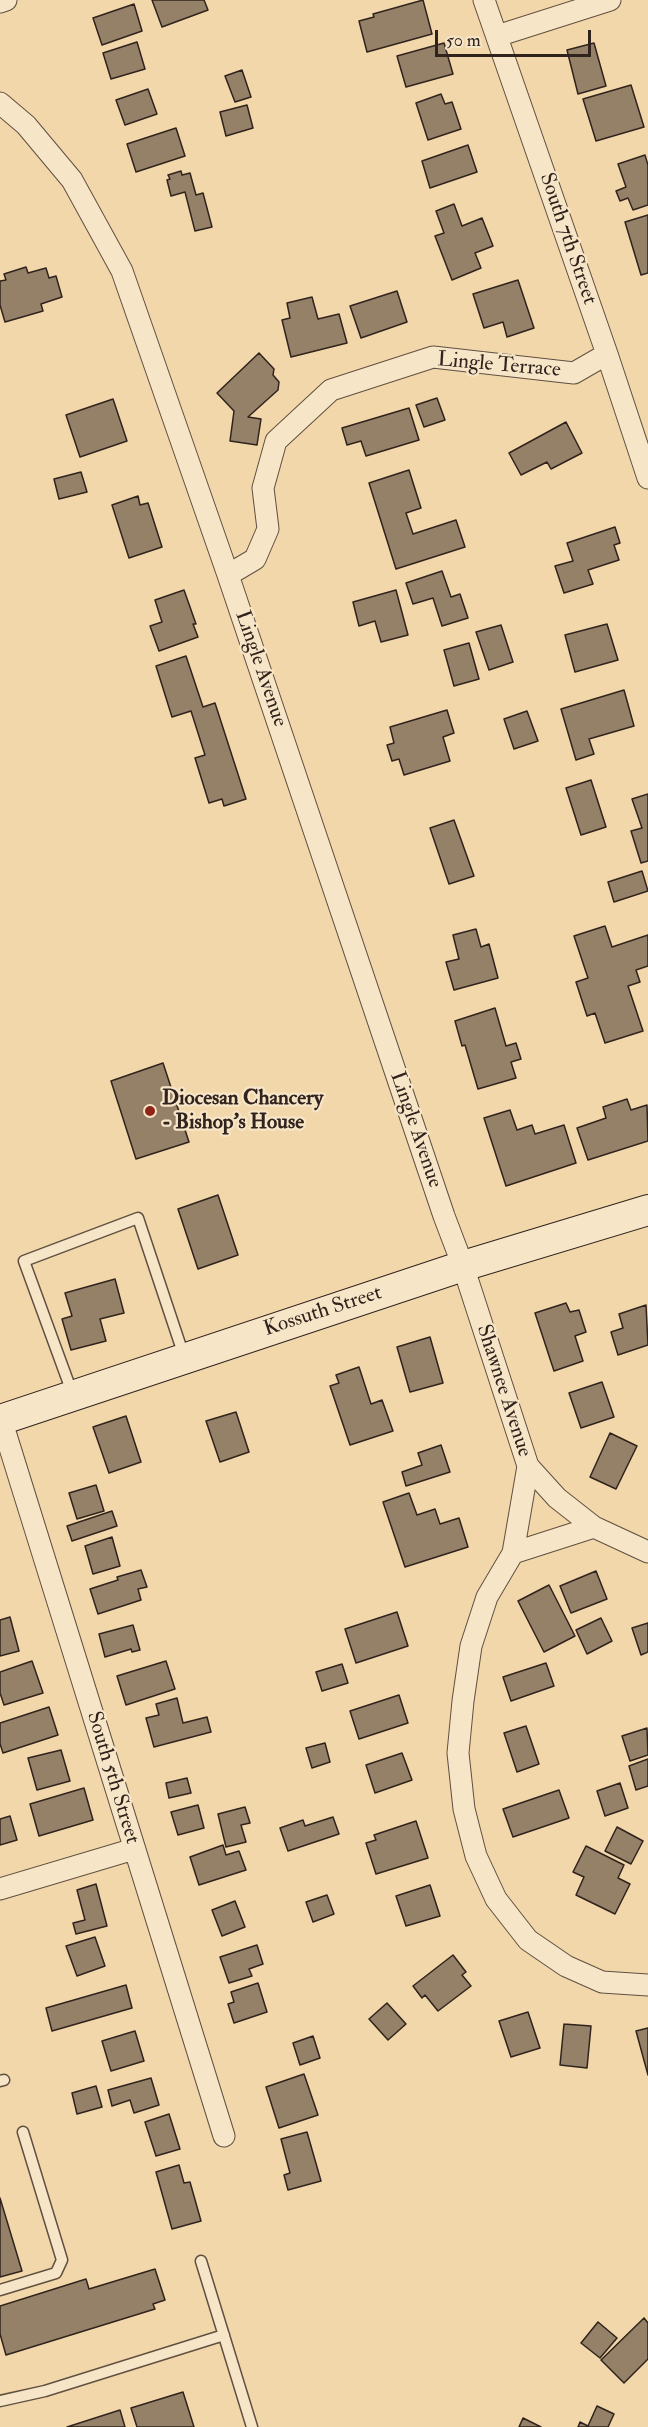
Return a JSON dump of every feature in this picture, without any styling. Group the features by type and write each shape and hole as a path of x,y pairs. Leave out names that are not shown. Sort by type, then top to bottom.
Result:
{"street":[{"path":"0,2 6,0"},
{"name":"South 7th Street","path":"484,0 648,478"},
{"path":"496,36 610,0"},
{"name":"Lingle Avenue","path":"0,103 26,125 72,180 122,271 463,1266"},
{"name":"Lingle Terrace","path":"228,575 255,560 268,529 262,488 276,441 331,390 433,357 574,373 607,354"},
{"name":"Kossuth Street","path":"0,1420 463,1266 648,1210"},
{"name":"Shawnee Avenue","path":"463,1266 528,1466 513,1553 487,1597 471,1646 463,1701 458,1754 464,1809 476,1856 496,1899 528,1940 566,1966 602,1982 648,1985"},
{"name":"South 5th Street","path":"0,1420 224,2136"},
{"path":"528,1466 557,1498 594,1527 648,1552"},
{"path":"513,1553 594,1527"},
{"path":"0,1889 134,1849"}],"lane":[{"path":"73,1396 24,1261 138,1218 185,1359"},
{"path":"0,2290 56,2273 62,2260 23,2132"},
{"path":"201,2261 252,2427"},
{"path":"0,2401 45,2391 224,2335"}],"building":[{"path":"152,0 204,0 208,10 162,27"},
{"path":"423,0 432,34 367,52 359,21 374,17 373,14"},
{"path":"134,4 142,31 102,45 93,18"},
{"path":"137,42 145,69 111,79 103,53"},
{"path":"444,43 453,74 406,87 397,56"},
{"path":"594,43 606,86 578,94 567,50"},
{"path":"242,70 251,97 235,102 225,76"},
{"path":"631,85 644,127 596,141 583,99"},
{"path":"148,89 157,114 125,125 116,100"},
{"path":"441,94 445,104 452,102 461,129 428,140 416,103"},
{"path":"247,105 253,128 226,136 220,112"},
{"path":"176,128 185,156 136,172 127,144"},
{"path":"468,145 477,172 430,188 422,161"},
{"path":"645,155 648,165 648,205 633,210 628,198 620,201 616,191 626,187 618,164"},
{"path":"181,171 182,175 190,173 196,195 203,193 212,227 195,231 185,192 171,196 168,175"},
{"path":"454,204 462,226 482,218 493,246 475,253 481,268 452,280 435,236 444,233 436,211"},
{"path":"648,215 648,273 641,275 625,222"},
{"path":"26,267 28,273 46,268 49,278 56,276 62,297 41,304 43,311 5,322 0,305 0,281 6,280 4,274"},
{"path":"518,280 534,328 507,337 503,322 484,328 473,294"},
{"path":"397,291 407,322 361,338 350,306"},
{"path":"312,297 318,319 339,314 347,343 291,357 282,320 290,318 287,303"},
{"path":"259,353 274,369 273,375 279,382 278,390 248,417 261,419 257,445 230,441 234,411 217,393"},
{"path":"437,398 445,420 424,427 416,405"},
{"path":"113,399 127,441 80,457 66,415"},
{"path":"409,408 419,440 366,456 361,441 347,445 342,428"},
{"path":"566,422 582,453 551,469 547,462 521,475 509,453"},
{"path":"409,470 421,508 406,513 413,534 456,520 465,547 396,569 369,483"},
{"path":"81,472 87,492 59,499 54,479"},
{"path":"138,496 140,505 148,503 162,547 129,558 112,505"},
{"path":"615,527 620,543 614,545 619,560 588,570 593,584 564,593 555,566 573,561 567,543"},
{"path":"442,571 451,597 460,594 468,618 442,626 433,598 413,604 406,583"},
{"path":"184,590 198,637 159,651 150,626 162,622 155,600"},
{"path":"396,590 408,635 381,642 375,621 359,626 353,602"},
{"path":"607,624 618,660 575,672 565,635"},
{"path":"501,625 513,662 489,670 476,632"},
{"path":"469,643 479,679 454,686 444,650"},
{"path":"186,656 203,707 215,703 246,799 224,806 222,799 209,803 195,758 205,755 191,711 172,717 156,666"},
{"path":"624,690 634,726 589,739 594,754 576,760 561,709"},
{"path":"447,710 454,733 443,737 450,761 404,775 399,759 392,761 387,745 394,743 390,727"},
{"path":"527,711 538,741 514,749 504,719"},
{"path":"591,780 606,827 581,835 566,788"},
{"path":"648,794 648,861 641,863 631,831 642,828 632,799"},
{"path":"454,820 474,876 449,884 430,828"},
{"path":"642,871 648,891 614,902 608,882"},
{"path":"605,926 612,947 648,935 648,966 636,970 640,982 628,986 643,1031 605,1043 595,1013 587,1016 576,982 588,978 574,936"},
{"path":"476,929 481,947 489,944 498,978 454,990 446,962 459,959 453,935"},
{"path":"495,1008 506,1046 516,1043 521,1059 511,1062 516,1078 478,1089 455,1021"},
{"name":"Diocesan Chancery - Bishop's House","path":"163,1063 189,1142 136,1159 111,1081"},
{"path":"627,1099 631,1110 647,1105 648,1141 588,1160 577,1128 606,1118 603,1107"},
{"path":"510,1110 517,1130 532,1125 535,1134 564,1125 576,1163 506,1186 484,1118"},
{"path":"218,1195 238,1255 198,1269 178,1209"},
{"path":"115,1279 124,1313 100,1319 106,1341 71,1350 62,1319 72,1316 65,1293"},
{"path":"566,1303 570,1312 579,1310 586,1332 575,1336 583,1361 554,1371 535,1313"},
{"path":"646,1305 648,1345 618,1355 611,1332 623,1328 619,1314"},
{"path":"430,1337 443,1383 410,1392 397,1347"},
{"path":"359,1367 371,1404 382,1400 393,1431 350,1445 330,1386 339,1383 336,1375"},
{"path":"602,1382 614,1417 581,1428 569,1393"},
{"path":"236,1412 249,1452 220,1462 206,1421"},
{"path":"126,1416 141,1462 109,1473 93,1427"},
{"path":"610,1433 637,1446 616,1489 590,1477"},
{"path":"441,1445 450,1472 406,1486 402,1472 422,1465 418,1453"},
{"path":"96,1485 104,1511 77,1519 69,1493"},
{"path":"409,1493 417,1515 435,1509 440,1524 459,1518 468,1547 405,1567 383,1502"},
{"path":"112,1511 117,1526 72,1541 67,1526"},
{"path":"112,1537 120,1566 93,1574 85,1546"},
{"path":"141,1570 147,1587 138,1589 141,1600 98,1614 90,1589 118,1580 117,1577"},
{"path":"596,1571 607,1599 571,1613 560,1586"},
{"path":"549,1585 575,1636 544,1652 518,1601"},
{"path":"397,1612 408,1646 356,1663 345,1629"},
{"path":"10,1617 19,1651 0,1656 0,1620"},
{"path":"601,1618 612,1641 587,1654 576,1630"},
{"path":"648,1623 648,1652 641,1655 632,1628"},
{"path":"133,1625 140,1650 132,1652 131,1649 105,1657 99,1634"},
{"path":"32,1661 43,1693 4,1705 0,1693 0,1672"},
{"path":"166,1661 175,1689 126,1705 117,1676"},
{"path":"546,1663 554,1686 511,1701 503,1677"},
{"path":"342,1664 348,1683 322,1691 316,1672"},
{"path":"399,1695 408,1723 359,1739 350,1711"},
{"path":"177,1698 183,1723 207,1717 211,1732 154,1747 146,1718 159,1715 156,1704"},
{"path":"49,1707 58,1735 3,1753 0,1744 0,1723"},
{"path":"526,1726 539,1764 517,1772 504,1733"},
{"path":"647,1728 648,1755 630,1761 622,1736"},
{"path":"325,1743 330,1762 312,1768 306,1748"},
{"path":"61,1750 70,1781 37,1790 28,1758"},
{"path":"402,1753 412,1780 375,1793 366,1765"},
{"path":"648,1759 648,1786 636,1790 629,1766"},
{"path":"187,1778 191,1793 169,1798 166,1783"},
{"path":"620,1783 628,1808 605,1816 597,1791"},
{"path":"84,1788 93,1820 39,1836 30,1804"},
{"path":"559,1790 569,1818 513,1837 503,1809"},
{"path":"198,1805 204,1828 178,1835 171,1812"},
{"path":"245,1807 250,1823 241,1825 246,1842 226,1847 218,1814"},
{"path":"10,1816 17,1840 0,1845 0,1819"},
{"path":"333,1817 339,1834 288,1851 280,1828 303,1820 305,1826"},
{"path":"416,1821 428,1858 376,1874 366,1843 376,1840 374,1835"},
{"path":"617,1827 643,1841 631,1864 605,1851"},
{"path":"223,1845 226,1855 239,1851 246,1870 199,1885 190,1857"},
{"path":"586,1846 624,1865 618,1878 630,1884 615,1914 576,1895 584,1877 573,1872"},
{"path":"96,1884 107,1926 76,1934 73,1923 85,1920 77,1890"},
{"path":"430,1885 440,1916 406,1926 396,1896"},
{"path":"327,1895 334,1914 313,1922 306,1902"},
{"path":"235,1901 245,1927 222,1936 212,1910"},
{"path":"95,1937 105,1966 77,1976 66,1946"},
{"path":"257,1945 263,1964 249,1969 252,1976 229,1983 220,1957"},
{"path":"453,1955 466,1972 462,1975 471,1986 438,2011 425,1995 422,1998 413,1986"},
{"path":"258,1983 267,2012 234,2023 228,2004 234,2002 231,1992"},
{"path":"126,1985 132,2008 52,2031 46,2008"},
{"path":"387,2003 406,2024 388,2040 369,2019"},
{"path":"528,2012 540,2048 511,2057 499,2021"},
{"path":"564,2024 591,2026 587,2068 560,2065"},
{"path":"648,2028 648,2075 636,2031"},
{"path":"135,2031 144,2061 111,2071 102,2041"},
{"path":"313,2036 320,2058 300,2065 293,2043"},
{"path":"304,2074 318,2115 279,2128 266,2087"},
{"path":"151,2078 159,2105 134,2113 130,2100 112,2106 108,2090"},
{"path":"96,2086 102,2107 77,2114 72,2093"},
{"path":"169,2114 180,2149 156,2156 145,2122"},
{"path":"307,2132 321,2181 288,2190 284,2175 290,2173 281,2139"},
{"path":"179,2165 184,2183 190,2182 201,2221 172,2229 156,2172"},
{"path":"0,2198 22,2271 0,2277"},
{"path":"155,2269 165,2300 153,2304 155,2309 6,2355 0,2334 0,2306 86,2279 89,2289"},
{"path":"644,2318 648,2323 648,2359 624,2383 601,2360"},
{"path":"598,2322 617,2338 600,2358 581,2343"},
{"path":"183,2392 194,2427 137,2427 131,2408"},
{"path":"597,2406 614,2414 608,2427 578,2427 580,2422 588,2426"},
{"path":"120,2410 125,2427 67,2427"},
{"path":"523,2418 541,2427 519,2427"}],"place":[{"name":"Diocesan Chancery - Bishop's House","path":"150,1111"}]}
